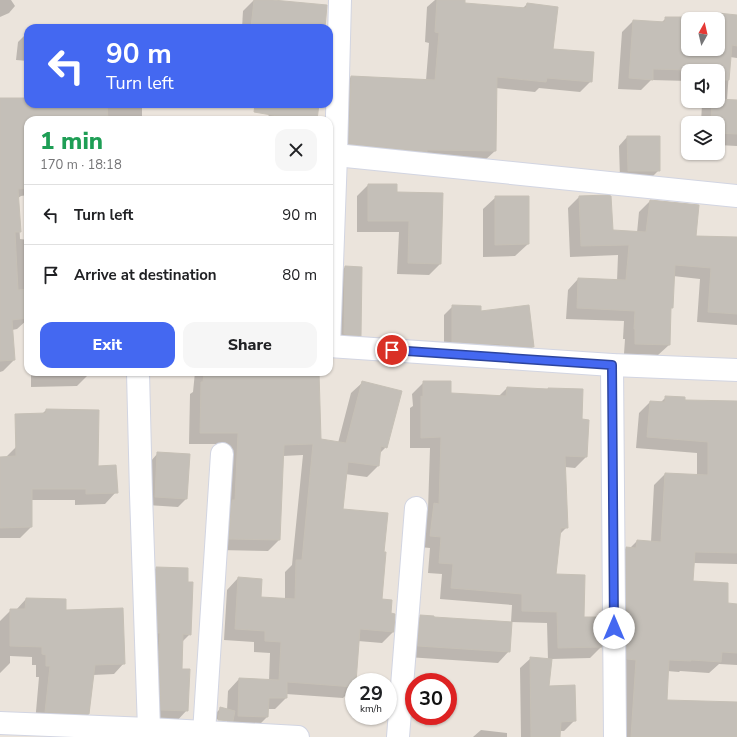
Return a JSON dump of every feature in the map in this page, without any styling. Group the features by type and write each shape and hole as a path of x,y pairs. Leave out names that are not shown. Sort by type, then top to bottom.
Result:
{"street":[{"path":"333,237 340,0"},
{"path":"336,155 737,196"},
{"path":"333,346 612,365 737,370"},
{"path":"612,365 615,737"},
{"path":"138,376 149,729"},
{"path":"204,733 222,454"},
{"path":"398,737 416,508"},
{"path":"0,723 298,737"}],"building":[{"path":"254,0 273,0 327,5 325,24 251,24"},
{"path":"437,0 465,0 465,3 526,8 527,3 558,7 553,49 594,52 592,82 547,78 546,82 497,77 496,151 427,150 427,152 349,144 351,76 435,80 439,33 435,32"},
{"path":"725,14 737,15 737,46 732,45 729,80 725,80 725,64 681,64 681,70 653,69 653,80 629,78 633,20 665,22 665,17 681,17 681,56 725,56"},
{"path":"0,98 24,98 24,108 107,108 108,116 24,116 24,188 18,189 21,232 15,232 18,290 24,289 24,318 12,320 15,360 0,361"},
{"path":"725,99 737,100 737,134 725,133 725,116 711,116 712,108 725,108"},
{"path":"254,108 318,108 318,116 278,116 254,112"},
{"path":"627,136 660,136 660,171 628,171"},
{"path":"368,184 397,184 397,192 443,193 441,264 408,263 409,221 368,221"},
{"path":"495,196 529,196 529,244 495,245"},
{"path":"579,196 611,196 613,230 646,232 650,200 699,205 696,236 737,237 737,314 708,312 711,268 675,265 673,308 671,308 670,345 635,344 635,311 577,308 578,278 626,280 629,245 581,246"},
{"path":"345,266 362,267 361,336 344,334"},
{"path":"452,305 481,306 481,311 529,305 534,347 452,342"},
{"path":"204,376 319,376 321,439 346,443 362,381 402,391 387,448 381,446 379,466 348,462 343,509 388,513 384,552 386,552 382,599 392,600 391,613 395,614 394,632 360,629 357,673 345,673 345,686 287,682 287,698 269,698 268,717 238,716 239,678 279,680 281,642 265,641 265,631 235,629 238,577 262,579 261,597 295,599 296,560 302,560 313,444 284,445 280,540 229,539 232,500 235,500 238,433 200,433 201,382 203,382"},
{"path":"423,381 451,381 451,393 506,396 507,387 583,389 582,419 589,420 587,457 565,456 568,528 561,528 556,574 585,575 584,617 602,617 602,647 558,648 557,612 522,611 522,594 451,588 453,564 439,563 441,537 430,536 434,503 439,504 441,437 421,438 421,396 423,397"},
{"path":"665,396 685,397 685,400 737,401 737,553 695,552 693,581 728,583 728,603 737,604 737,653 722,652 721,662 669,660 667,700 737,702 737,737 631,737 636,660 627,659 626,547 636,548 637,540 661,542 665,473 708,475 708,442 647,437 650,401 665,402"},
{"path":"46,409 99,410 98,466 116,465 118,493 86,494 86,489 32,489 32,527 0,528 0,457 16,456 15,414 46,413"},
{"path":"157,452 190,454 187,499 155,497"},
{"path":"156,567 188,568 188,582 193,582 191,635 183,634 182,669 190,669 188,711 161,710 159,652 160,633 158,633"},
{"path":"26,598 66,599 66,610 123,608 125,664 95,665 89,714 45,712 50,666 46,666 46,655 42,654 42,647 10,646 10,609 25,609"},
{"path":"420,615 512,622 510,652 418,646"},
{"path":"530,657 552,659 549,686 575,685 576,721 561,722 560,737 531,737"},
{"path":"220,707 235,711 233,721 218,720"}],"route":[{"path":"392,350 612,365 614,628"}]}
